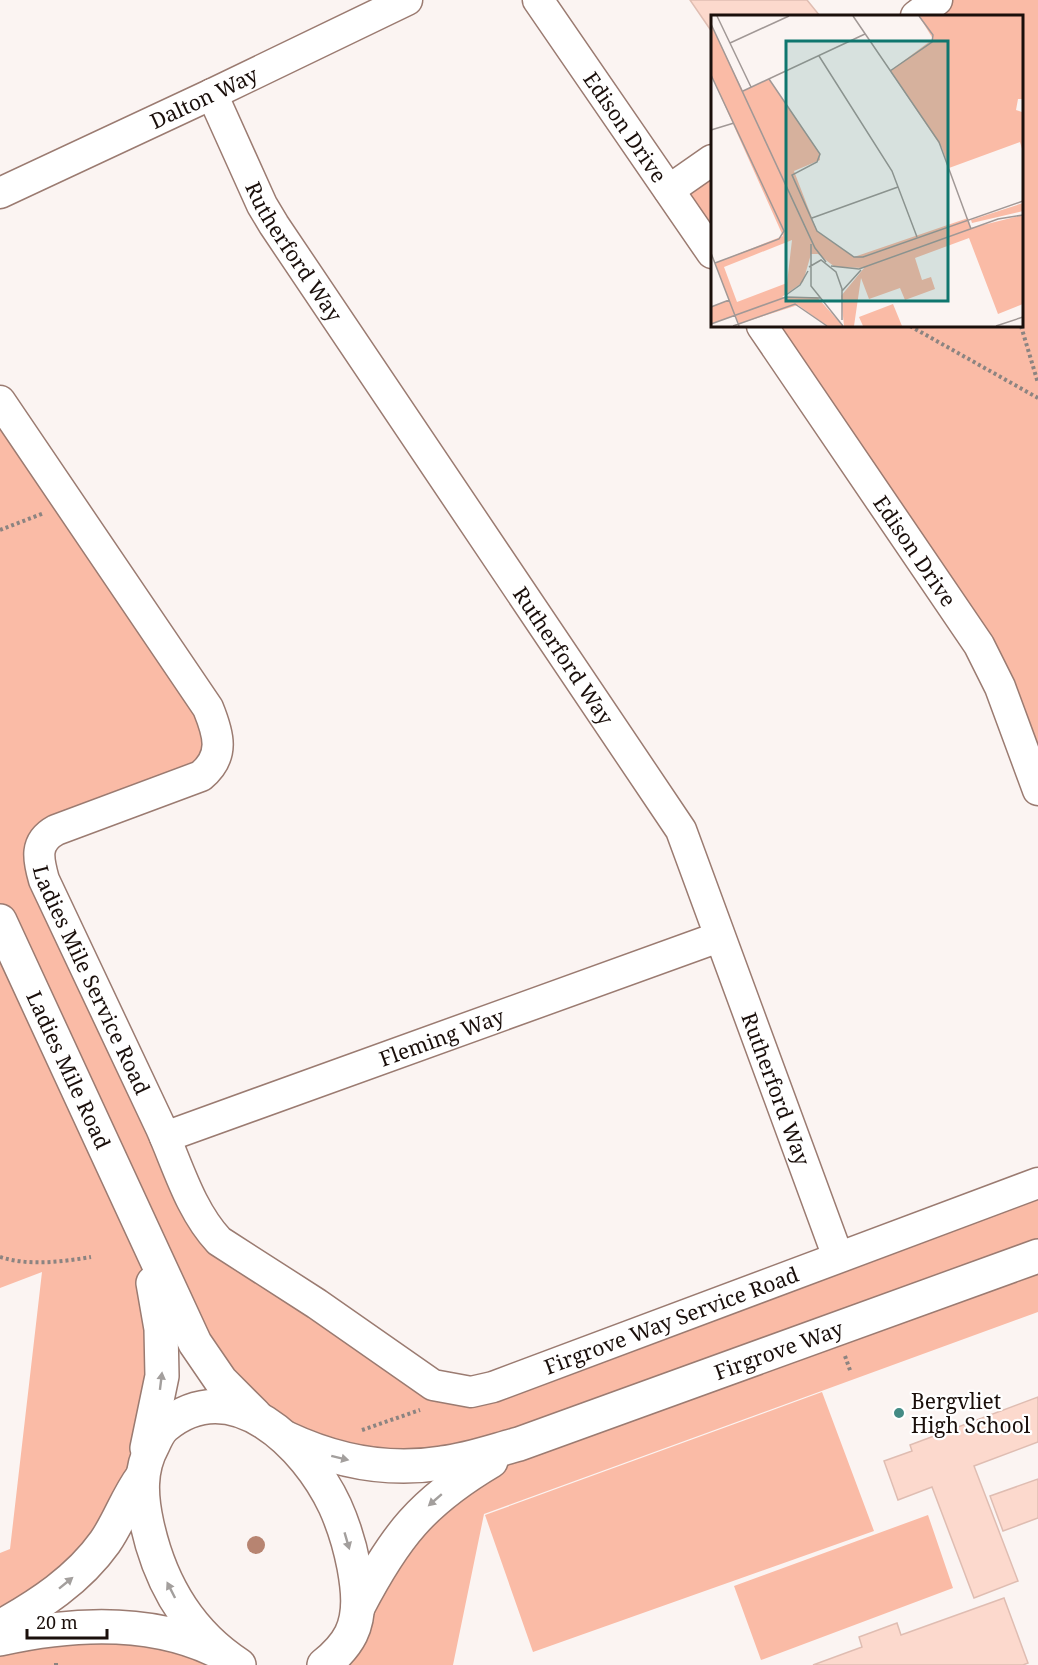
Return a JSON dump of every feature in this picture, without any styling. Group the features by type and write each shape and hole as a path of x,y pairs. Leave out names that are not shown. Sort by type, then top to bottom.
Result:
{"street":[{"name":"Dalton Way","path":"0,192 212,94 407,0"},
{"name":"Edison Drive","path":"538,0 711,252"},
{"path":"917,15 938,0"},
{"name":"Rutherford Way","path":"212,94 262,205 274,225 681,830 838,1257"},
{"path":"669,190 711,161"},
{"name":"Edison Drive","path":"763,327 979,645 1000,687 1038,790"},
{"name":"Ladies Mile Service Road","path":"0,402 208,708 218,736 215,761 210,769 201,776 48,835 41,843 39,855 44,880 165,1137 198,1215 219,1241 317,1304"},
{"name":"Ladies Mile Road","path":"0,921 176,1304 202,1355 221,1381 259,1418"},
{"name":"Fleming Way","path":"165,1137 719,937"},
{"name":"Firgrove Way Service Road","path":"317,1304 433,1385 471,1392 493,1387 1038,1183"},
{"name":"Ladies Mile Road","path":"137,1217 159,1313 162,1348 162,1376 144,1468"},
{"name":"Firgrove Way","path":"286,1438 314,1451 361,1463 398,1467 445,1463 519,1444 1038,1256"},
{"path":"0,1627 51,1596 90,1561 105,1542 161,1430 189,1412 211,1407 224,1407 259,1418 286,1438 306,1460 334,1505 343,1524 353,1562 352,1636"},
{"name":"Firgrove Way","path":"324,1665 352,1636 387,1555 422,1511 450,1487 519,1444"},
{"path":"144,1468 143,1503 147,1525 162,1573 188,1619 209,1643 229,1658"},
{"path":"0,1639 53,1630 128,1628 171,1634 200,1642 229,1658"}],"path":[{"path":"912,327 1038,398"},
{"path":"1021,327 1038,383"},
{"path":"0,530 69,503"},
{"path":"0,1257 11,1260 51,1262 91,1257"},
{"path":"843,1352 851,1372"},
{"path":"358,1432 432,1405 450,1389"}],"shaded area":[{"path":"937,0 1038,0 1038,790 1000,687 763,327 1023,327 1023,15 917,15"},
{"path":"711,161 711,252 669,190"},
{"path":"0,402 208,708 215,761 41,843 198,1215 451,1389 1038,1183 1038,1312 484,1514 453,1665 347,1665 350,1635 467,1458 314,1451 160,1313 122,1512 0,1627 0,1553 10,1549 42,1272 0,1288"},
{"path":"822,1392 874,1531 533,1652 485,1515"},
{"path":"928,1515 953,1588 761,1660 734,1586"},
{"path":"83,1627 239,1665 0,1665 0,1639"}],"building":[{"path":"690,0 807,0 819,15 711,15 711,31"},
{"path":"1038,1397 1038,1442 974,1466 1018,1581 974,1598 932,1487 898,1500 884,1461 912,1451 910,1445"},
{"path":"1038,1479 1038,1518 1003,1531 990,1496"},
{"path":"1004,1598 1028,1663 1023,1665 813,1665 862,1647 859,1637 897,1623 901,1635"}],"place":[{"name":"Bergvliet High School","path":"899,1413"}]}
